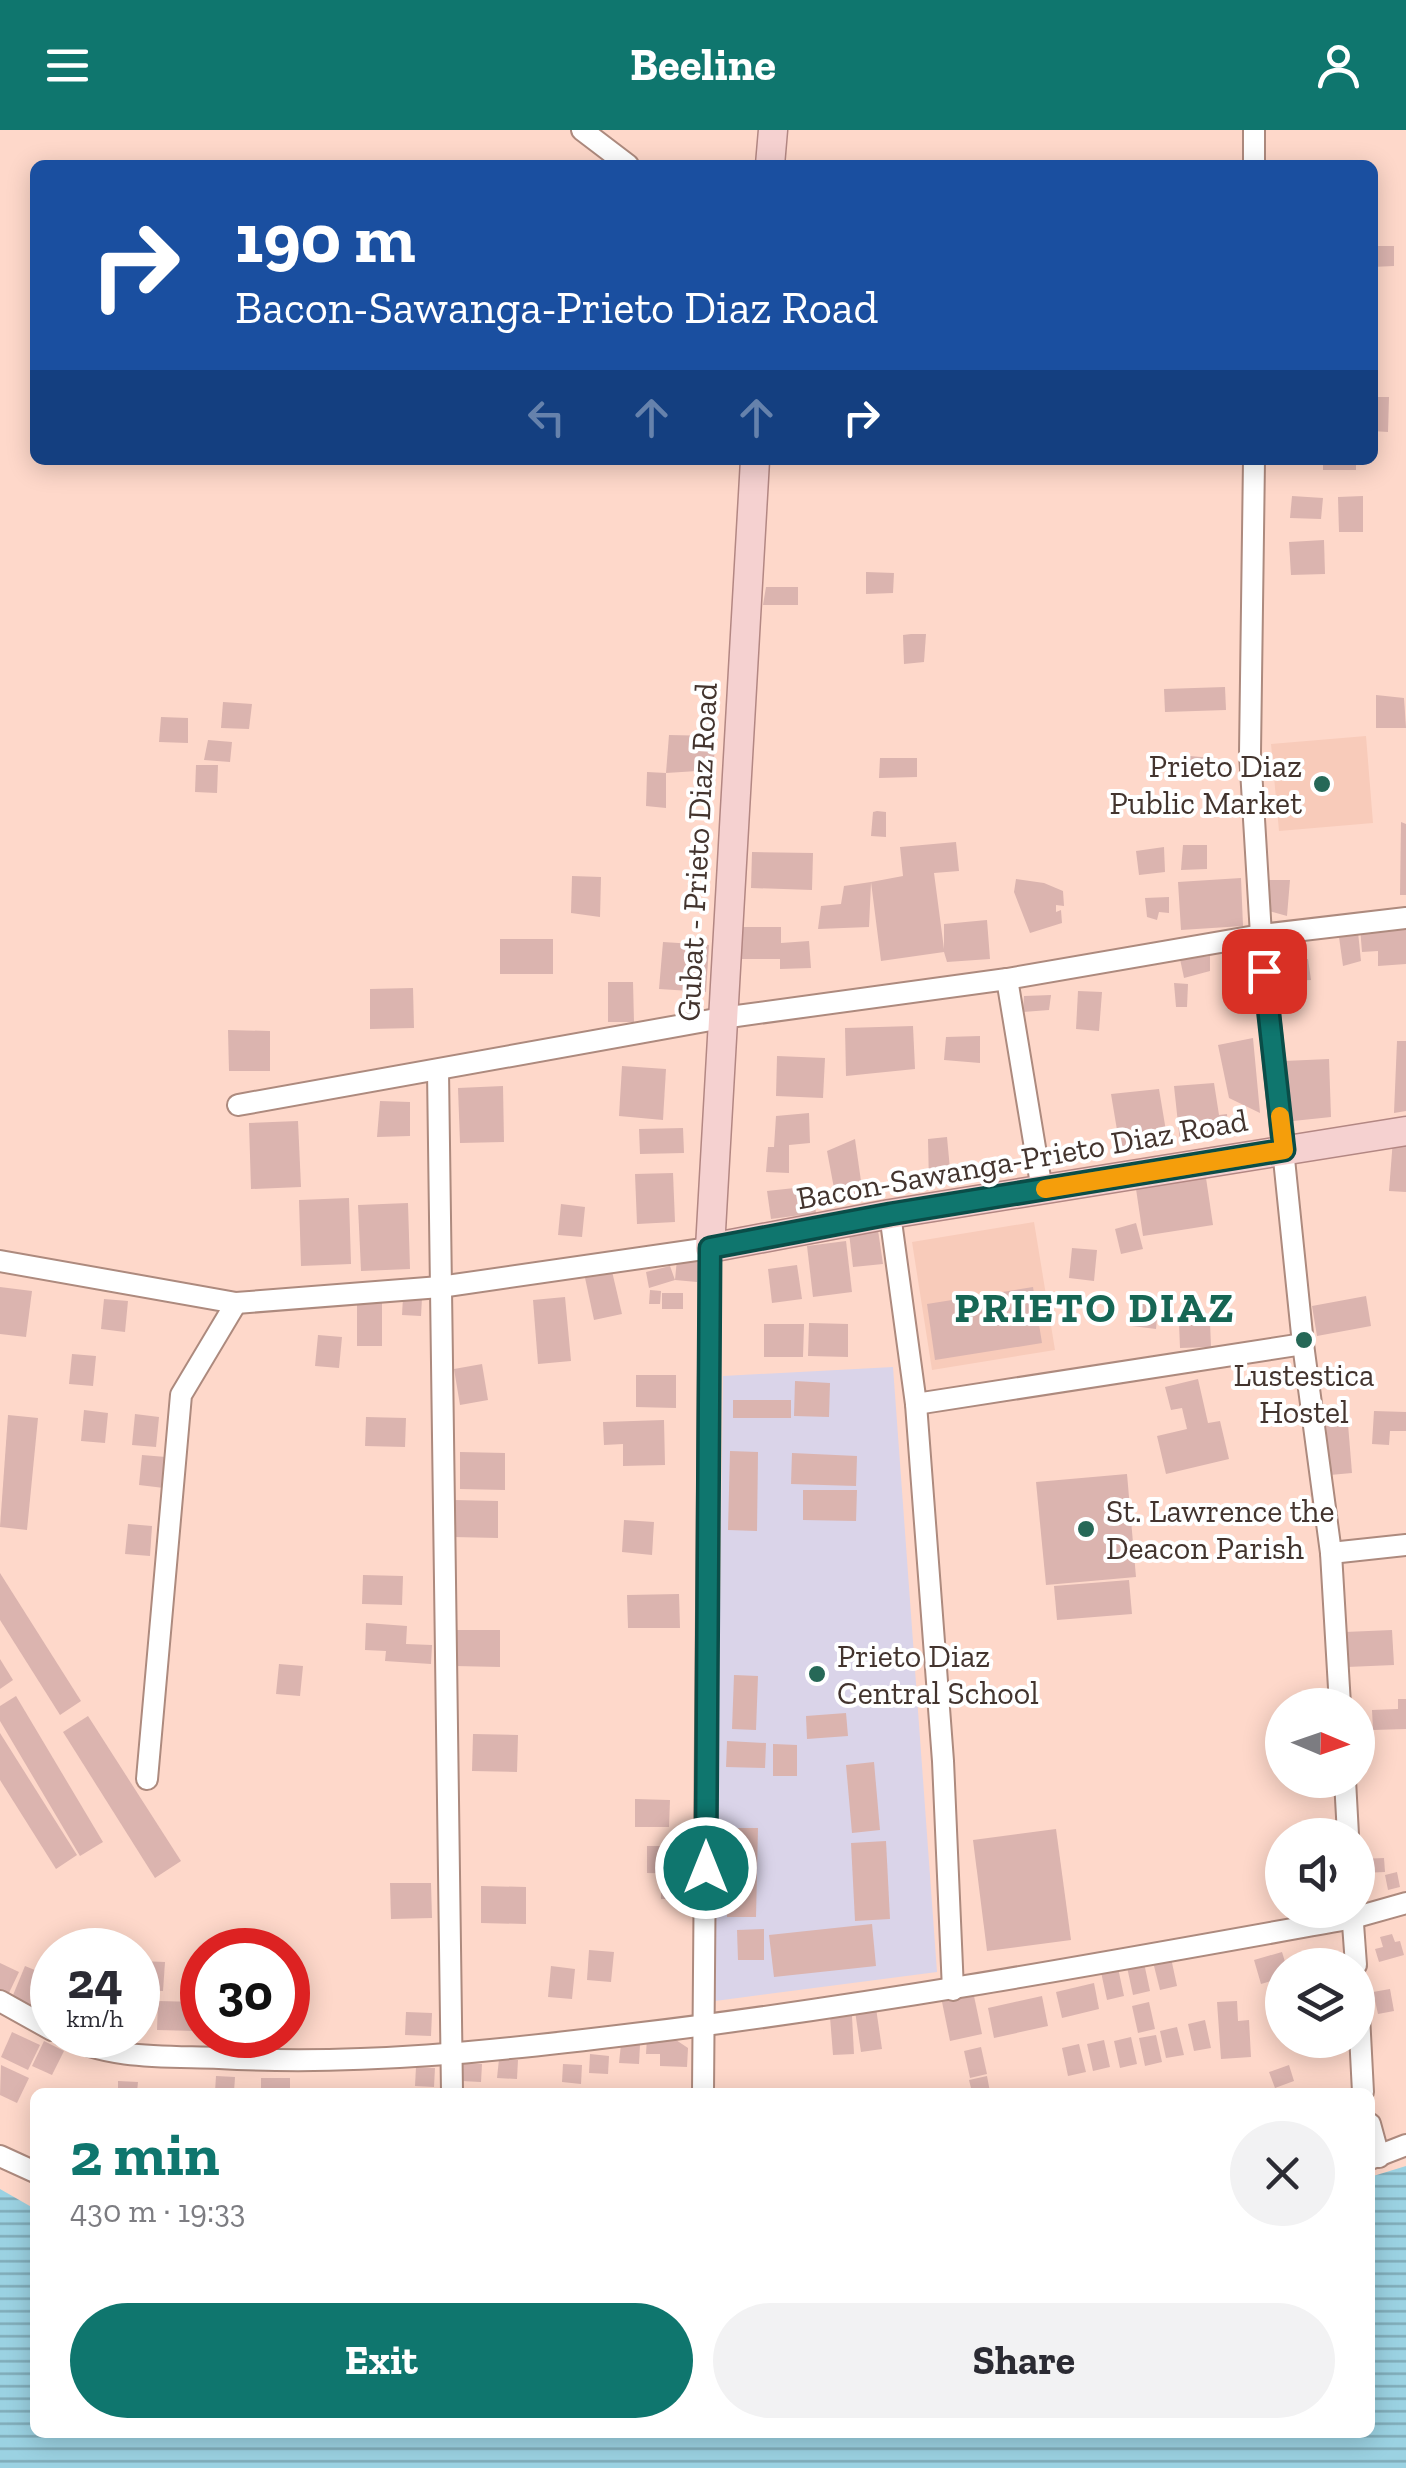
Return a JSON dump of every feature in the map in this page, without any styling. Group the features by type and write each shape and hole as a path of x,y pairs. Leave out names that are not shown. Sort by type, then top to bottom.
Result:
{"main road":[{"path":"770,160 773,130"},
{"name":"Gubat - Prieto Diaz Road","path":"710,1248 754,465"},
{"name":"Bacon-Sawanga-Prieto Diaz Road","path":"710,1248 890,1214 1406,1131"}],"street":[{"path":"582,130 621,160"},
{"path":"1254,130 1254,160"},
{"path":"1254,465 1250,754 1260,935 1303,1344 1331,1553 1339,1688"},
{"path":"238,1105 722,1018 1007,979 1260,935 1406,918"},
{"path":"1007,979 1042,1190"},
{"path":"438,1071 452,2088"},
{"path":"890,1214 916,1404 943,1761 954,1990"},
{"path":"0,1262 236,1304 440,1286 710,1248 703,2088"},
{"path":"148,1779 181,1395 236,1304"},
{"path":"916,1404 1303,1344"},
{"path":"1331,1553 1406,1545"},
{"path":"1375,1909 1406,1903"},
{"path":"160,2055 292,2062 453,2056 706,2026 954,1990 1280,1928"},
{"path":"0,2002 30,2018"},
{"path":"1361,2058 1363,2088"},
{"path":"1375,2158 1406,2146"},
{"path":"0,2156 30,2170"}],"shaded area":[{"name":"Prieto Diaz Public Market","path":"1366,736 1373,823 1279,831 1271,744"},
{"path":"1034,1222 1055,1350 932,1370 912,1242"},
{"name":"Prieto Diaz Central School","path":"893,1367 937,1972 715,2001 723,1376"}],"water":[{"path":"1406,2166 1406,2468 0,2468 0,2189 30,2206 30,2438 1375,2438 1375,2175"}],"building":[{"path":"1378,246 1394,246 1394,266 1378,267"},
{"path":"1378,397 1389,397 1388,432 1378,431"},
{"path":"1323,465 1356,465 1356,470 1323,470"},
{"path":"1292,496 1323,498 1321,519 1290,518"},
{"path":"1363,496 1363,532 1339,532 1338,497"},
{"path":"1324,540 1325,574 1291,575 1289,542"},
{"path":"866,572 894,573 893,593 866,594"},
{"path":"766,587 798,587 798,605 763,605"},
{"path":"926,634 924,662 904,664 903,635"},
{"path":"1225,687 1226,710 1165,712 1164,689"},
{"path":"1376,695 1404,698 1406,728 1376,728"},
{"path":"223,702 252,704 249,729 221,728"},
{"path":"161,717 188,718 188,743 159,742"},
{"path":"669,735 716,736 713,770 666,773"},
{"path":"208,740 232,742 230,762 204,760"},
{"path":"1190,756 1212,758 1211,767 1201,767 1199,776 1192,775 1192,768 1172,769 1175,763 1189,762"},
{"path":"880,758 917,758 917,777 879,778"},
{"path":"196,765 218,765 217,793 195,792"},
{"path":"647,772 666,773 666,808 646,806"},
{"path":"873,812 886,812 886,837 871,836"},
{"path":"1401,822 1406,824 1406,895 1400,895"},
{"path":"956,842 959,871 934,873 944,949 944,924 987,920 990,959 947,962 944,952 881,961 871,882 903,876 900,847"},
{"path":"1183,845 1207,845 1207,869 1181,870"},
{"path":"1164,847 1165,872 1139,875 1136,851"},
{"path":"752,852 813,853 812,890 751,888"},
{"path":"572,876 601,877 600,917 571,913"},
{"path":"1241,878 1243,926 1181,930 1178,882"},
{"path":"1016,879 1044,883 1063,891 1064,906 1056,905 1056,912 1061,910 1062,923 1030,933 1014,892"},
{"path":"1265,880 1290,880 1287,916 1269,911"},
{"path":"871,882 869,927 818,929 821,906 841,904 844,886"},
{"path":"1169,897 1169,913 1159,912 1157,920 1147,917 1145,898"},
{"path":"1406,924 1406,964 1378,966 1378,951 1362,952 1360,927"},
{"path":"742,927 781,927 781,943 809,941 811,968 780,969 780,959 742,959"},
{"path":"1358,932 1361,961 1343,966 1339,937"},
{"path":"500,939 553,939 553,974 500,974"},
{"path":"663,942 709,945 706,992 659,989"},
{"path":"1253,955 1252,993 1228,1006 1223,957"},
{"path":"1210,956 1210,971 1184,978 1180,959"},
{"path":"1283,958 1308,959 1311,980 1287,981"},
{"path":"608,982 633,982 634,1022 608,1022"},
{"path":"1174,983 1188,984 1187,1007 1176,1007"},
{"path":"413,988 414,1028 370,1029 370,989"},
{"path":"1078,991 1102,992 1099,1031 1076,1029"},
{"path":"1051,995 1049,1010 1023,1012 1024,996"},
{"path":"913,1026 915,1069 846,1076 845,1028"},
{"path":"228,1030 270,1031 270,1071 229,1071"},
{"path":"980,1036 980,1063 944,1060 946,1037"},
{"path":"1253,1038 1260,1113 1229,1098 1218,1045"},
{"path":"1397,1041 1406,1041 1406,1111 1394,1113"},
{"path":"777,1056 825,1058 823,1098 776,1096"},
{"path":"1329,1059 1331,1117 1293,1121 1284,1061"},
{"path":"622,1066 666,1069 663,1120 619,1116"},
{"path":"1214,1083 1219,1115 1227,1114 1228,1132 1180,1142 1174,1086"},
{"path":"503,1086 504,1142 460,1143 458,1088"},
{"path":"1159,1089 1168,1143 1120,1148 1111,1094"},
{"path":"380,1101 410,1102 410,1136 377,1137"},
{"path":"809,1113 810,1143 789,1145 789,1173 766,1172 768,1147 774,1147 776,1116"},
{"path":"298,1121 301,1187 251,1189 249,1123"},
{"path":"683,1128 684,1153 640,1154 639,1129"},
{"path":"947,1137 951,1180 929,1184 928,1139"},
{"path":"855,1139 863,1195 836,1199 827,1151"},
{"path":"1393,1139 1406,1140 1406,1192 1389,1191"},
{"path":"673,1173 675,1222 637,1224 635,1174"},
{"path":"1206,1178 1213,1225 1143,1236 1136,1189"},
{"path":"813,1186 816,1213 771,1219 767,1191"},
{"path":"349,1198 351,1264 301,1266 299,1200"},
{"path":"408,1203 410,1269 361,1271 358,1205"},
{"path":"561,1204 585,1207 582,1237 558,1235"},
{"path":"1136,1223 1143,1249 1121,1254 1115,1229"},
{"path":"878,1230 883,1264 853,1267 849,1233"},
{"path":"846,1241 852,1292 813,1297 807,1246"},
{"path":"1072,1248 1097,1250 1094,1281 1069,1278"},
{"path":"677,1259 699,1261 697,1282 675,1280"},
{"path":"797,1265 802,1299 772,1303 768,1269"},
{"path":"670,1266 675,1280 649,1288 646,1272"},
{"path":"611,1267 622,1314 594,1320 584,1273"},
{"path":"0,1287 32,1291 26,1337 0,1334"},
{"path":"1033,1287 1042,1343 935,1360 927,1304"},
{"path":"650,1290 661,1291 660,1304 649,1304"},
{"path":"662,1293 683,1293 683,1309 662,1309"},
{"path":"1135,1296 1159,1298 1156,1329 1132,1326"},
{"path":"1366,1296 1371,1326 1317,1336 1312,1306"},
{"path":"403,1297 422,1298 421,1316 402,1315"},
{"path":"565,1297 571,1361 538,1364 533,1300"},
{"path":"104,1299 128,1301 125,1332 101,1329"},
{"path":"357,1303 382,1303 382,1346 357,1346"},
{"path":"1210,1322 1211,1347 1180,1348 1179,1323"},
{"path":"809,1323 848,1324 848,1357 808,1356"},
{"path":"764,1324 804,1324 803,1357 764,1357"},
{"path":"318,1335 342,1337 339,1368 315,1366"},
{"path":"72,1354 96,1356 93,1386 69,1384"},
{"path":"482,1364 488,1400 460,1405 454,1369"},
{"path":"636,1375 676,1375 676,1408 636,1407"},
{"path":"1198,1379 1208,1423 1220,1421 1229,1459 1166,1474 1157,1436 1187,1429 1182,1408 1171,1410 1165,1387"},
{"path":"795,1381 830,1383 829,1417 794,1416"},
{"path":"733,1400 791,1400 791,1418 733,1418"},
{"path":"84,1410 108,1413 105,1443 81,1441"},
{"path":"1374,1411 1406,1412 1406,1431 1390,1431 1389,1445 1372,1444"},
{"path":"135,1414 159,1417 156,1447 132,1445"},
{"path":"8,1415 38,1418 27,1530 0,1527"},
{"path":"366,1417 406,1418 405,1447 365,1446"},
{"path":"664,1420 665,1465 623,1466 623,1444 604,1445 603,1422"},
{"path":"1348,1424 1352,1473 1330,1475 1326,1426"},
{"path":"730,1451 758,1452 757,1531 728,1530"},
{"path":"460,1452 505,1453 505,1490 460,1489"},
{"path":"792,1453 857,1456 856,1486 791,1484"},
{"path":"142,1455 166,1457 164,1488 139,1485"},
{"name":"St. Lawrence the Deacon Parish","path":"1127,1474 1136,1577 1046,1585 1036,1482"},
{"path":"803,1490 857,1490 856,1521 803,1520"},
{"path":"454,1500 498,1501 498,1538 453,1537"},
{"path":"624,1520 654,1522 652,1555 622,1552"},
{"path":"128,1524 152,1526 150,1556 125,1554"},
{"path":"0,1573 81,1701 60,1715 0,1620"},
{"path":"363,1575 403,1576 402,1605 362,1604"},
{"path":"1129,1580 1132,1614 1057,1620 1054,1586"},
{"path":"679,1594 680,1628 628,1628 627,1595"},
{"path":"366,1623 407,1626 406,1644 432,1645 431,1664 385,1661 386,1651 365,1650"},
{"path":"455,1630 500,1630 500,1667 455,1666"},
{"path":"1392,1630 1394,1665 1347,1667 1345,1632"},
{"path":"0,1659 13,1680 0,1689"},
{"path":"279,1664 303,1666 300,1696 276,1694"},
{"path":"734,1675 758,1676 756,1730 732,1729"},
{"path":"16,1696 103,1842 80,1856 0,1721 0,1706"},
{"path":"1398,1699 1406,1699 1406,1729 1375,1730 1375,1710 1398,1709"},
{"path":"846,1713 848,1736 807,1739 806,1716"},
{"path":"88,1716 181,1861 155,1878 63,1732"},
{"path":"0,1733 77,1855 56,1869 0,1780"},
{"path":"473,1734 518,1735 517,1772 472,1771"},
{"path":"727,1741 766,1743 765,1768 726,1767"},
{"path":"773,1744 797,1745 797,1776 773,1776"},
{"path":"874,1762 880,1830 852,1833 846,1765"},
{"path":"635,1799 670,1800 669,1827 635,1827"},
{"path":"728,1828 758,1828 756,1917 727,1917"},
{"path":"1056,1829 1071,1940 987,1951 973,1840"},
{"path":"886,1841 890,1919 855,1921 851,1843"},
{"path":"647,1846 690,1846 690,1874 647,1873"},
{"path":"1375,1858 1384,1858 1385,1872 1375,1872"},
{"path":"1397,1872 1400,1887 1388,1890 1385,1875"},
{"path":"661,1879 690,1880 690,1899 661,1899"},
{"path":"390,1883 431,1883 432,1918 391,1919"},
{"path":"481,1886 526,1887 526,1924 481,1923"},
{"path":"872,1924 876,1966 774,1977 769,1935"},
{"path":"764,1929 764,1960 738,1960 737,1930"},
{"path":"1392,1934 1395,1942 1400,1941 1404,1955 1379,1962 1375,1949 1383,1947 1380,1937"},
{"path":"589,1950 614,1952 611,1982 587,1980"},
{"path":"1265,1957 1265,1983 1261,1984 1254,1960"},
{"path":"1171,1958 1177,1986 1160,1990 1153,1962"},
{"path":"160,1962 165,1962 160,1991"},
{"path":"0,1963 19,1972 8,1995 0,1992"},
{"path":"1144,1963 1150,1991 1133,1995 1127,1967"},
{"path":"25,1966 30,1968 30,2008 11,2000"},
{"path":"551,1966 575,1969 572,1999 548,1997"},
{"path":"1118,1968 1124,1996 1107,2000 1101,1972"},
{"path":"1094,1983 1099,2009 1062,2018 1056,1992"},
{"path":"1390,1989 1394,2011 1378,2014 1375,1992"},
{"path":"974,1996 982,2034 950,2041 942,2002"},
{"path":"1042,1996 1048,2026 994,2038 988,2008"},
{"path":"160,2001 180,2002 180,2031 160,2030"},
{"path":"1237,2001 1238,2021 1249,2020 1251,2057 1221,2059 1217,2002"},
{"path":"1149,2002 1155,2029 1138,2033 1132,2006"},
{"path":"876,2008 882,2049 861,2052 855,2011"},
{"path":"406,2012 432,2013 431,2036 405,2035"},
{"path":"852,2016 854,2054 833,2055 830,2017"},
{"path":"1205,2020 1211,2048 1194,2051 1188,2024"},
{"path":"1177,2027 1184,2055 1166,2058 1160,2031"},
{"path":"12,2032 30,2040 30,2058 34,2058 28,2070 1,2057"},
{"path":"1156,2035 1162,2062 1145,2066 1139,2038"},
{"path":"647,2037 673,2038 688,2048 687,2067 660,2066 660,2054 646,2054"},
{"path":"1131,2037 1137,2064 1120,2068 1114,2041"},
{"path":"1104,2040 1110,2067 1093,2071 1087,2044"},
{"path":"621,2044 640,2045 639,2064 619,2063"},
{"path":"1079,2044 1086,2072 1068,2076 1062,2048"},
{"path":"981,2047 987,2074 970,2078 964,2051"},
{"path":"590,2054 609,2056 608,2074 589,2073"},
{"path":"36,2058 60,2058 52,2075 32,2066"},
{"path":"499,2059 518,2060 517,2079 497,2078"},
{"path":"463,2063 482,2064 481,2082 462,2081"},
{"path":"563,2064 582,2065 581,2084 562,2082"},
{"path":"1,2065 29,2078 17,2103 0,2095"},
{"path":"1289,2065 1294,2081 1275,2088 1269,2072"},
{"path":"416,2067 435,2068 434,2087 415,2086"},
{"path":"216,2076 235,2077 234,2088 215,2088"},
{"path":"987,2076 989,2088 971,2088 969,2080"},
{"path":"261,2078 290,2078 290,2088 261,2088"},
{"path":"118,2081 138,2082 137,2088 118,2088"}],"slow traffic":[{"path":"1045,1189 1284,1150 1280,1116"}],"place":[{"name":"Prieto Diaz Public Market","path":"1322,784"},
{"name":"Lustestica Hostel","path":"1304,1340"},
{"name":"St. Lawrence the Deacon Parish","path":"1086,1529"},
{"name":"Prieto Diaz Central School","path":"817,1674"}],"district":[{"name":"PRIETO DIAZ","path":"1095,1307"}],"route":[{"path":"706,1868 710,1248 890,1214 1284,1150 1264,971"}]}
